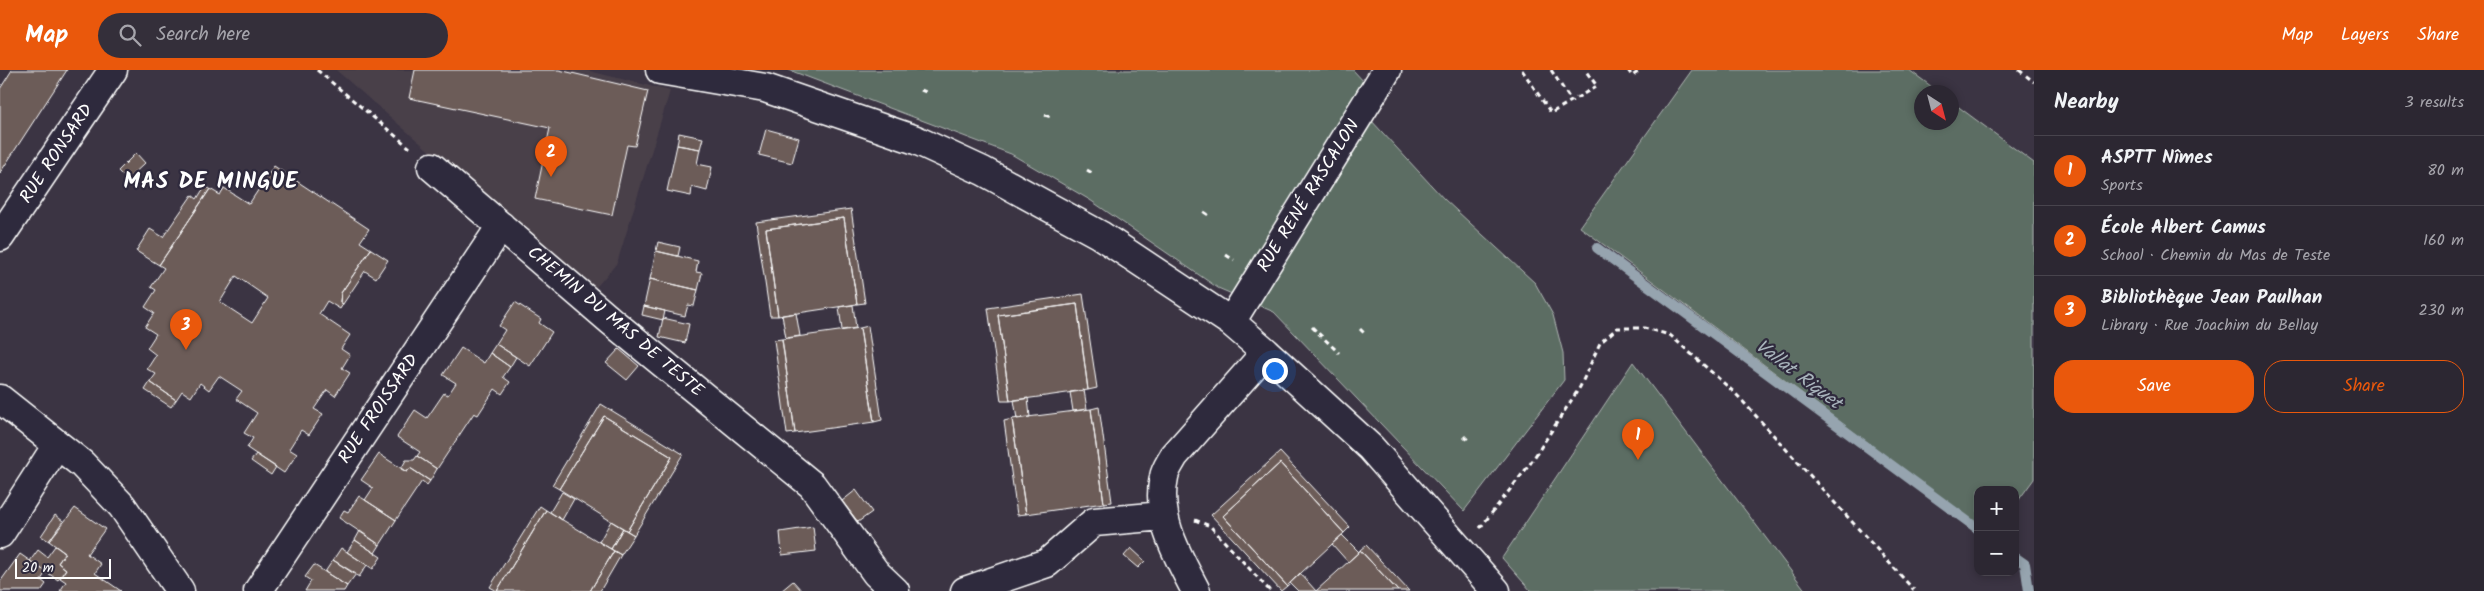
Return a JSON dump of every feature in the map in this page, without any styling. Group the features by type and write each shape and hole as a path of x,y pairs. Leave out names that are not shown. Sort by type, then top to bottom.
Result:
{"street":[{"name":"RUE RONSARD","path":"0,237 114,70"},
{"path":"660,70 692,72 765,88 916,140 984,171 1100,235 1231,322 1266,352 1371,448 1496,591"},
{"name":"RUE RENÉ RASCALON","path":"1231,322 1387,70"},
{"name":"CHEMIN DU MAS DE TESTE","path":"432,167 611,321 812,485 876,573 895,591"},
{"name":"RUE FROISSARD","path":"258,591 501,226"},
{"path":"1196,591 1176,551 1163,516 1164,475 1174,456 1266,352"},
{"path":"0,399 82,464 122,506 180,591"},
{"path":"0,534 57,445"},
{"path":"965,591 1047,563 1094,522 1163,516"}],"path":[{"path":"316,70 432,167"},
{"path":"1522,70 1551,113 1597,86 1585,70"},
{"path":"1551,70 1572,102"},
{"path":"1628,70 1632,76 1641,70"},
{"path":"2019,70 2034,82"},
{"path":"921,90 928,92"},
{"path":"1045,115 1051,117"},
{"path":"1087,170 1094,174"},
{"path":"1204,212 1210,216"},
{"path":"1312,326 1339,353"},
{"path":"1461,552 1530,464 1580,387 1600,343 1618,328 1644,328 1670,335 1680,346 1736,394 1914,590"},
{"path":"1360,329 1365,334"},
{"path":"1464,436 1469,441"},
{"path":"1195,520 1210,526 1270,591"}],"shaded area":[{"path":"336,70 585,70 670,91 617,263 592,292"}],"green space":[{"path":"789,70 1353,70 1365,83 1370,119 1444,199 1535,283 1553,315 1563,353 1564,380 1464,511 1274,312 1218,288 1090,200 1011,154"},
{"path":"1692,70 1909,70 1929,85 1914,85 1914,130 1959,130 1959,107 2034,163 2034,479 2019,500 2019,486 1974,486 1974,522 1580,227"},
{"path":"1633,362 1806,591 1531,591 1502,558"}],"building":[{"path":"12,70 67,70 0,173 0,89"},
{"path":"415,70 559,70 648,91 635,146 627,145 612,215 535,199 550,128 409,98"},
{"path":"766,129 799,138 792,163 759,155"},
{"path":"679,133 703,138 700,149 677,145"},
{"path":"677,145 700,149 697,164 712,167 707,191 692,187 691,196 667,191"},
{"path":"136,153 145,163 127,180 118,171"},
{"path":"274,166 369,229 360,242 371,249 341,293 340,302 343,304 340,309 327,301 319,314 350,335 341,349 350,355 342,368 350,373 335,396 327,390 314,409 323,414 309,435 301,430 289,449 297,454 284,473 247,448 253,438 244,433 257,413 236,399 242,391 219,376 209,390 200,383 191,397 182,391 176,400 150,382 156,374 147,369 156,355 147,348 156,334 145,327 154,313 145,307 156,290 151,287 164,268 159,265 210,189 220,195 224,188 249,204","holes":["236,276 268,298 252,323 220,302"]},
{"path":"205,186 210,189 159,265 136,251 150,229 163,237 192,195 197,199"},
{"path":"851,209 865,303 857,304 844,218 766,229 778,316 770,316 756,222"},
{"path":"844,218 857,304 778,316 766,229"},
{"path":"658,242 680,247 678,256 656,251"},
{"path":"371,249 388,260 376,278 365,271 343,304 340,302 341,293"},
{"path":"656,251 698,261 696,272 702,273 698,290 650,279"},
{"path":"650,279 698,290 694,306 688,305 685,316 644,306"},
{"path":"1083,294 1097,388 1088,390 1077,304 998,315 1010,401 1001,401 988,308"},
{"path":"515,302 541,319 539,323 552,332 530,366 496,344 505,330 499,326"},
{"path":"1077,304 1088,390 1010,401 998,315"},
{"path":"853,305 856,328 842,330 839,307"},
{"path":"644,306 665,311 663,320 642,315"},
{"path":"796,313 800,336 786,338 782,315"},
{"path":"663,318 689,324 685,343 659,337"},
{"path":"868,326 882,420 874,422 860,328"},
{"path":"860,328 874,422 795,433 782,339"},
{"path":"782,339 795,433 787,434 774,340"},
{"path":"496,344 516,357 510,367 490,353"},
{"path":"461,348 484,363 490,353 510,367 503,377 510,382 502,394 495,389 478,415 474,413 437,469 417,456 420,452 397,437 415,410 427,418 444,393 448,395 456,383 443,375"},
{"path":"619,349 639,366 627,380 606,363"},
{"path":"150,382 176,400 171,407 145,390"},
{"path":"1084,390 1087,409 1073,411 1070,392"},
{"path":"1028,398 1030,417 1017,419 1014,400"},
{"path":"601,404 683,454 634,535 627,531 672,457 604,416 559,489 552,485"},
{"path":"1099,407 1112,502 1104,503 1091,409"},
{"path":"1091,409 1104,503 1026,514 1012,419"},
{"path":"604,416 672,457 627,531 559,489"},
{"path":"1012,419 1026,514 1017,515 1004,421"},
{"path":"1280,452 1350,527 1344,533 1280,463 1223,516 1287,586 1281,591 1211,515"},
{"path":"256,454 276,467 271,475 251,461"},
{"path":"379,454 407,472 410,468 430,481 427,485 422,481 396,520 365,500 373,488 361,480"},
{"path":"417,456 437,469 430,481 410,468 407,472 401,469 406,460 414,460"},
{"path":"1280,463 1344,533 1287,586 1223,516"},
{"path":"856,490 872,512 858,522 842,501"},
{"path":"562,492 574,499 562,520 550,512"},
{"path":"359,496 396,520 380,545 339,518 344,510 348,512"},
{"path":"540,506 546,510 497,591 490,587"},
{"path":"75,508 105,529 87,554 101,564 95,573 121,591 60,591 66,582 60,578 66,569 58,563 65,553 49,541"},
{"path":"546,510 614,551 590,591 497,591"},
{"path":"55,515 63,521 49,541 41,536"},
{"path":"611,521 623,528 611,549 599,542"},
{"path":"813,527 816,551 782,555 780,532"},
{"path":"623,528 634,535 621,555 611,549"},
{"path":"360,531 380,545 375,553 355,540"},
{"path":"1342,535 1359,552 1348,562 1332,544"},
{"path":"355,540 381,557 373,569 347,552"},
{"path":"1366,545 1409,591 1398,591 1360,550"},
{"path":"55,546 65,553 58,563 66,569 58,580 30,561 38,550 47,557"},
{"path":"341,548 367,565 359,577 333,560"},
{"path":"1131,548 1145,561 1138,568 1124,556"},
{"path":"1360,550 1398,591 1316,591 1359,552"},
{"path":"614,551 621,555 600,591 590,591"},
{"path":"20,554 46,572 41,580 46,584 41,591 0,591 0,582"},
{"path":"333,560 356,574 347,586 325,572"},
{"path":"314,565 347,586 344,591 305,591 311,581 305,577"},
{"path":"1300,573 1316,591 1298,591 1290,583"},
{"path":"793,581 802,591 781,591"}],"waterway":[{"name":"Vallat Riquet","path":"1597,248 1974,526"},
{"name":"Vallat Riquet","path":"2019,560 2025,564 2029,591"}],"place":[{"name":"École Albert Camus","path":"551,177"},
{"name":"Bibliothèque Jean Paulhan","path":"186,350"},
{"name":"ASPTT Nîmes","path":"1638,460"}],"district":[{"name":"MAS DE MINGUE","path":"211,182"}]}
